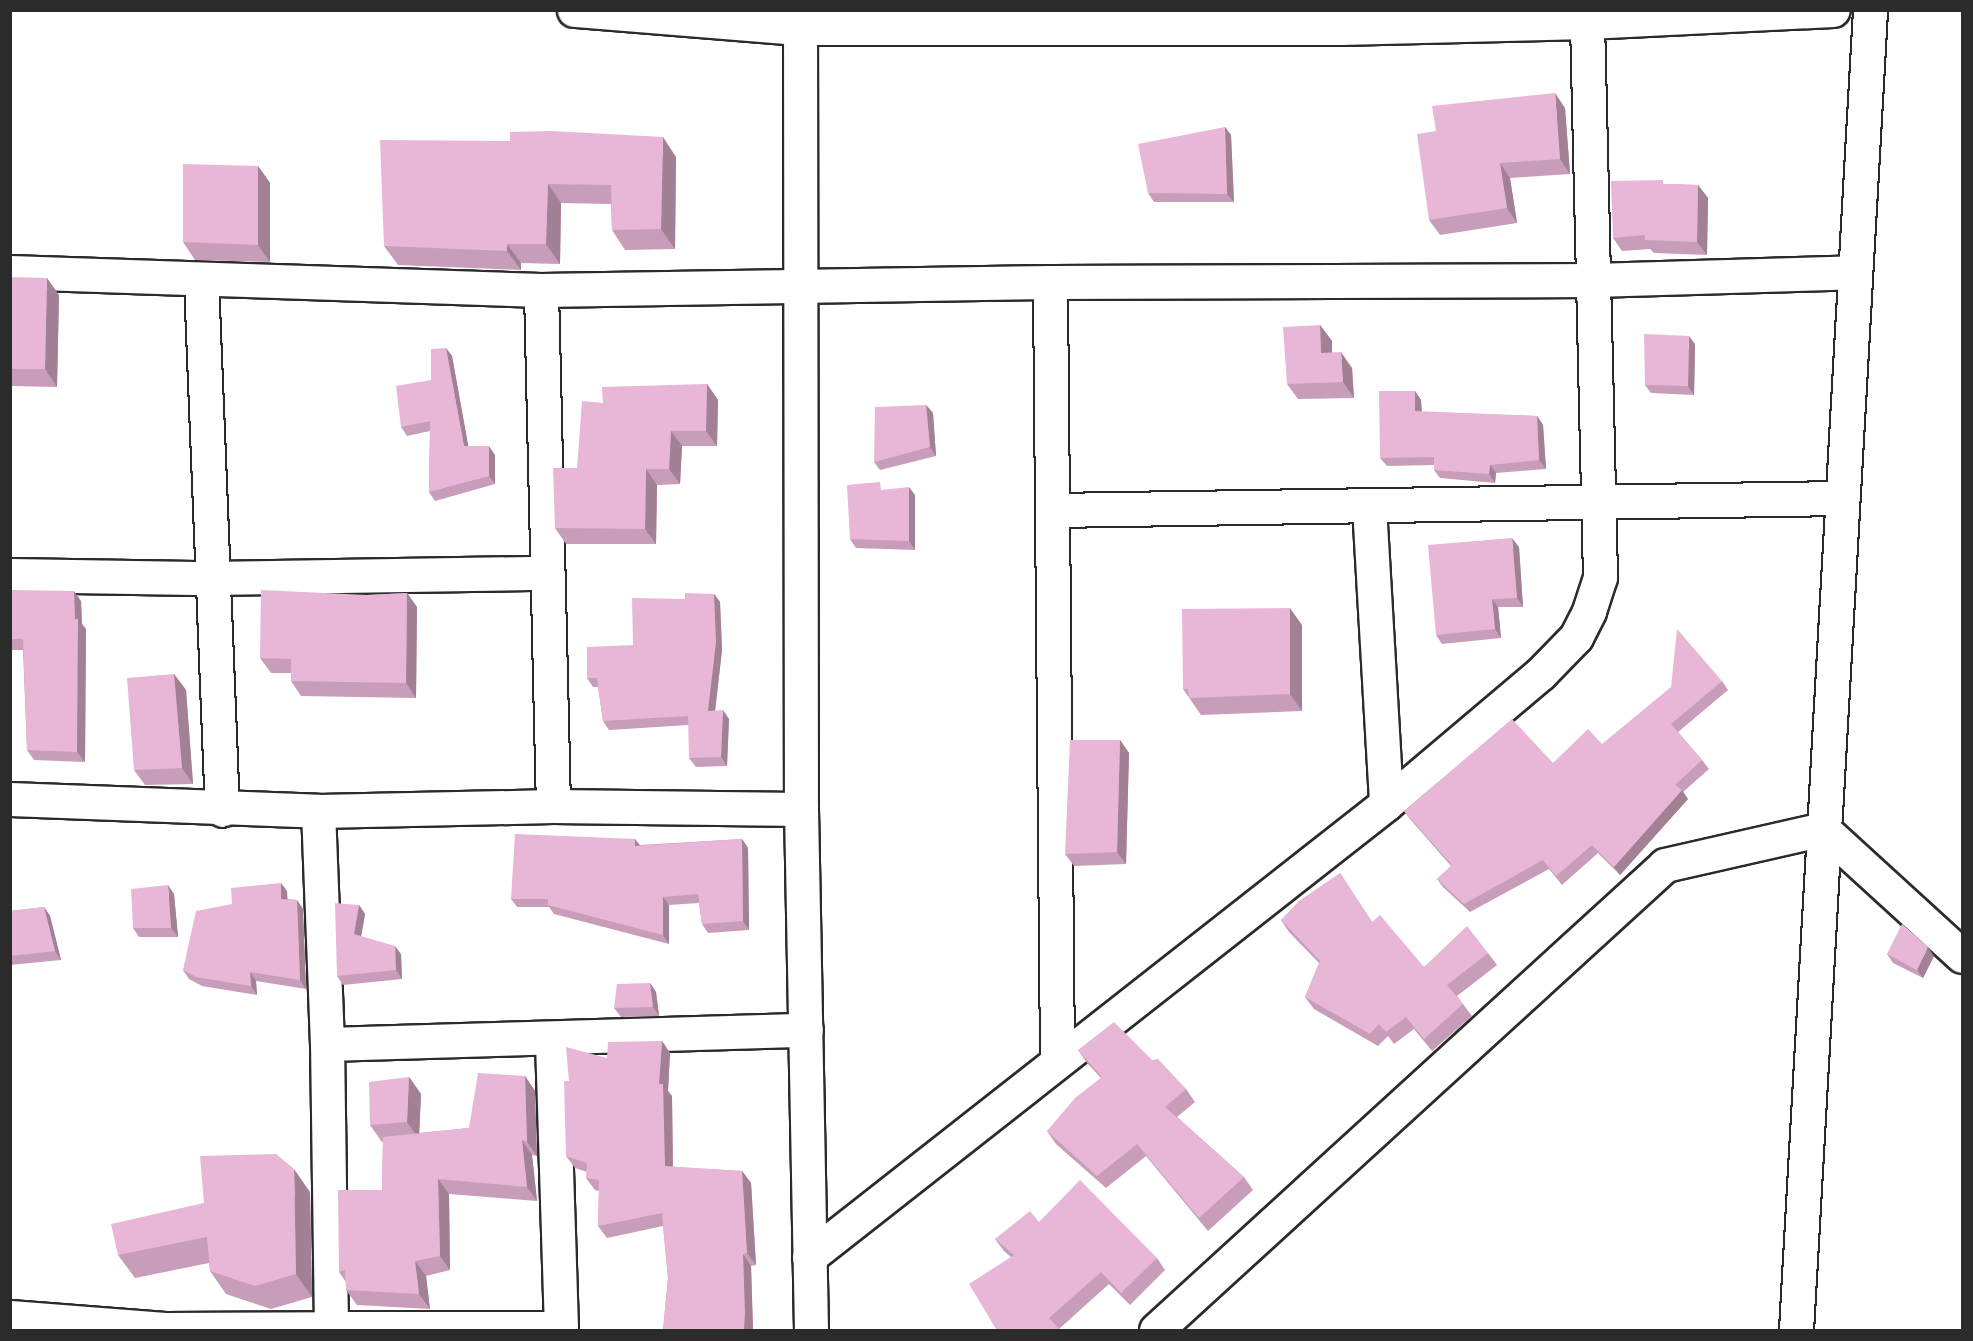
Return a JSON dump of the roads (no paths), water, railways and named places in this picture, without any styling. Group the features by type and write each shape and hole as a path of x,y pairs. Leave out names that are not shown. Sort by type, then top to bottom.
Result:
{"street":[{"path":"574,10 800,20 1340,19 1587,22 1833,10"},
{"path":"1796,1330 1870,10"},
{"path":"800,20 801,809 811,1330"},
{"path":"809,1257 1057,1060 1386,804 1540,674 1576,637 1589,611 1600,578 1587,22"},
{"path":"10,272 542,290 1050,282 1593,280 1855,272"},
{"path":"201,280 210,578 222,810"},
{"path":"1050,282 1057,1060"},
{"path":"542,290 545,573 553,806"},
{"path":"1052,510 1842,498"},
{"path":"1369,506 1386,804"},
{"path":"10,575 210,578 545,573"},
{"path":"10,799 222,810 318,811 553,806 801,809"},
{"path":"318,811 327,1044 331,1328"},
{"path":"1823,829 1962,956"},
{"path":"1156,1330 1665,865 1823,829"},
{"path":"327,1044 552,1040 806,1030"},
{"path":"10,1317 165,1329 561,1329 552,1040"}]}
